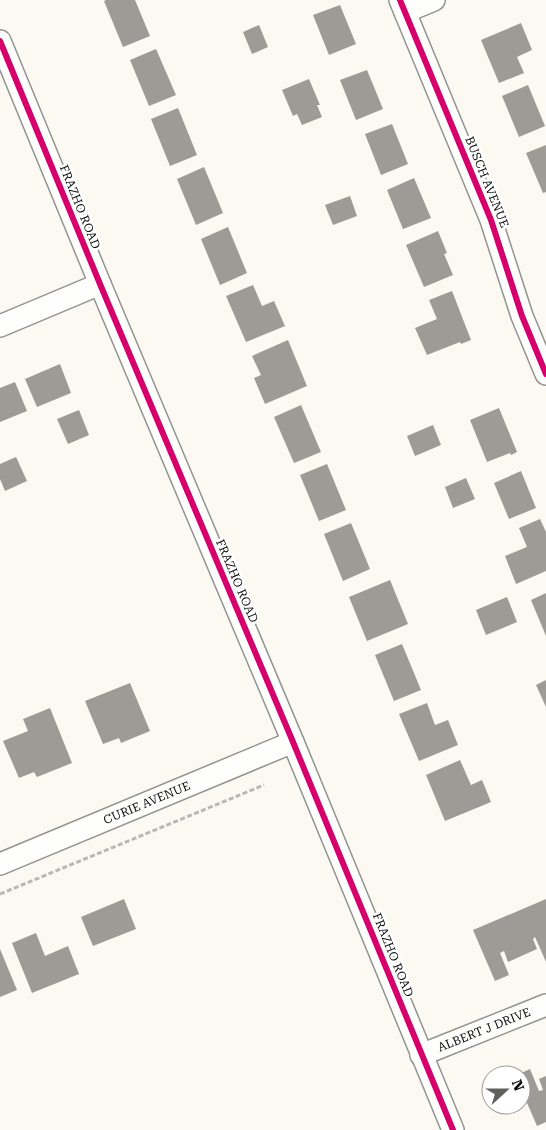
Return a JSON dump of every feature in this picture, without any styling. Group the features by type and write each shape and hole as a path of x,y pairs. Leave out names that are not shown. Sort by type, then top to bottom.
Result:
{"street":[{"path":"403,6 434,0"},
{"name":"BUSCH AVENUE","path":"403,6 491,220 522,316 546,374"},
{"name":"FRAZHO ROAD","path":"0,41 453,1130"},
{"path":"0,326 100,284"},
{"name":"CURIE AVENUE","path":"0,864 293,742"},
{"name":"ALBERT J DRIVE","path":"422,1055 546,1006"}],"path":[{"path":"0,894 264,785"}],"building":[{"path":"135,0 150,36 123,47 104,1"},
{"path":"340,5 356,44 329,55 313,15"},
{"path":"521,23 532,50 517,57 524,73 499,83 481,40"},
{"path":"259,25 268,47 252,54 243,32"},
{"path":"156,49 176,95 149,106 130,60"},
{"path":"367,70 383,109 356,120 340,80"},
{"path":"309,79 320,105 317,105 322,117 302,125 297,114 293,116 282,90"},
{"path":"528,85 545,126 519,137 502,96"},
{"path":"178,108 197,155 170,166 151,119"},
{"path":"392,124 408,164 381,175 365,134"},
{"path":"546,145 546,192 543,193 526,153"},
{"path":"204,167 223,213 196,225 177,179"},
{"path":"414,178 431,218 403,229 387,190"},
{"path":"350,196 357,216 333,225 325,205"},
{"path":"228,227 247,273 220,285 201,239"},
{"path":"438,231 447,253 444,254 453,275 424,287 406,245"},
{"path":"253,285 262,306 274,301 285,326 246,342 226,296"},
{"path":"452,291 471,340 461,344 460,342 427,355 415,328 437,319 429,300"},
{"path":"288,340 307,386 265,404 254,378 261,375 252,356"},
{"path":"60,364 71,393 37,407 25,379"},
{"path":"15,382 27,411 0,422 0,388"},
{"path":"301,405 321,452 294,463 274,417"},
{"path":"499,408 517,452 487,462 470,420"},
{"path":"79,410 89,435 68,444 57,419"},
{"path":"433,425 441,445 415,456 407,436"},
{"path":"16,457 27,481 5,491 0,479 0,464"},
{"path":"327,464 346,510 319,521 300,475"},
{"path":"521,471 536,508 509,519 494,483"},
{"path":"466,478 475,499 453,508 445,487"},
{"path":"540,519 546,532 546,571 516,584 505,556 527,547 519,528"},
{"path":"351,523 370,569 343,581 324,534"},
{"path":"390,580 408,624 367,641 349,597"},
{"path":"546,593 546,636 531,600"},
{"path":"507,597 517,622 486,635 476,610"},
{"path":"402,644 421,690 394,701 375,655"},
{"path":"546,680 546,707 536,685"},
{"path":"130,683 150,731 121,743 119,738 103,744 85,701"},
{"path":"427,703 435,725 448,720 458,745 419,761 399,714"},
{"path":"50,708 72,763 37,777 34,772 19,778 3,741 28,731 23,719"},
{"path":"460,760 471,785 482,780 491,802 445,821 426,775"},
{"path":"124,899 136,929 93,946 81,917"},
{"path":"546,899 546,962 535,937 533,939 537,949 508,962 504,951 500,953 509,975 495,981 473,930"},
{"path":"36,933 45,956 68,946 79,974 32,993 12,943"},
{"path":"0,949 17,990 0,997"},
{"path":"531,1071 539,1091 543,1090 539,1079 546,1076 546,1122 537,1126 531,1112"}],"cycle path":[{"path":"400,0 491,220 522,316 546,374"},
{"path":"0,41 453,1130"}]}
